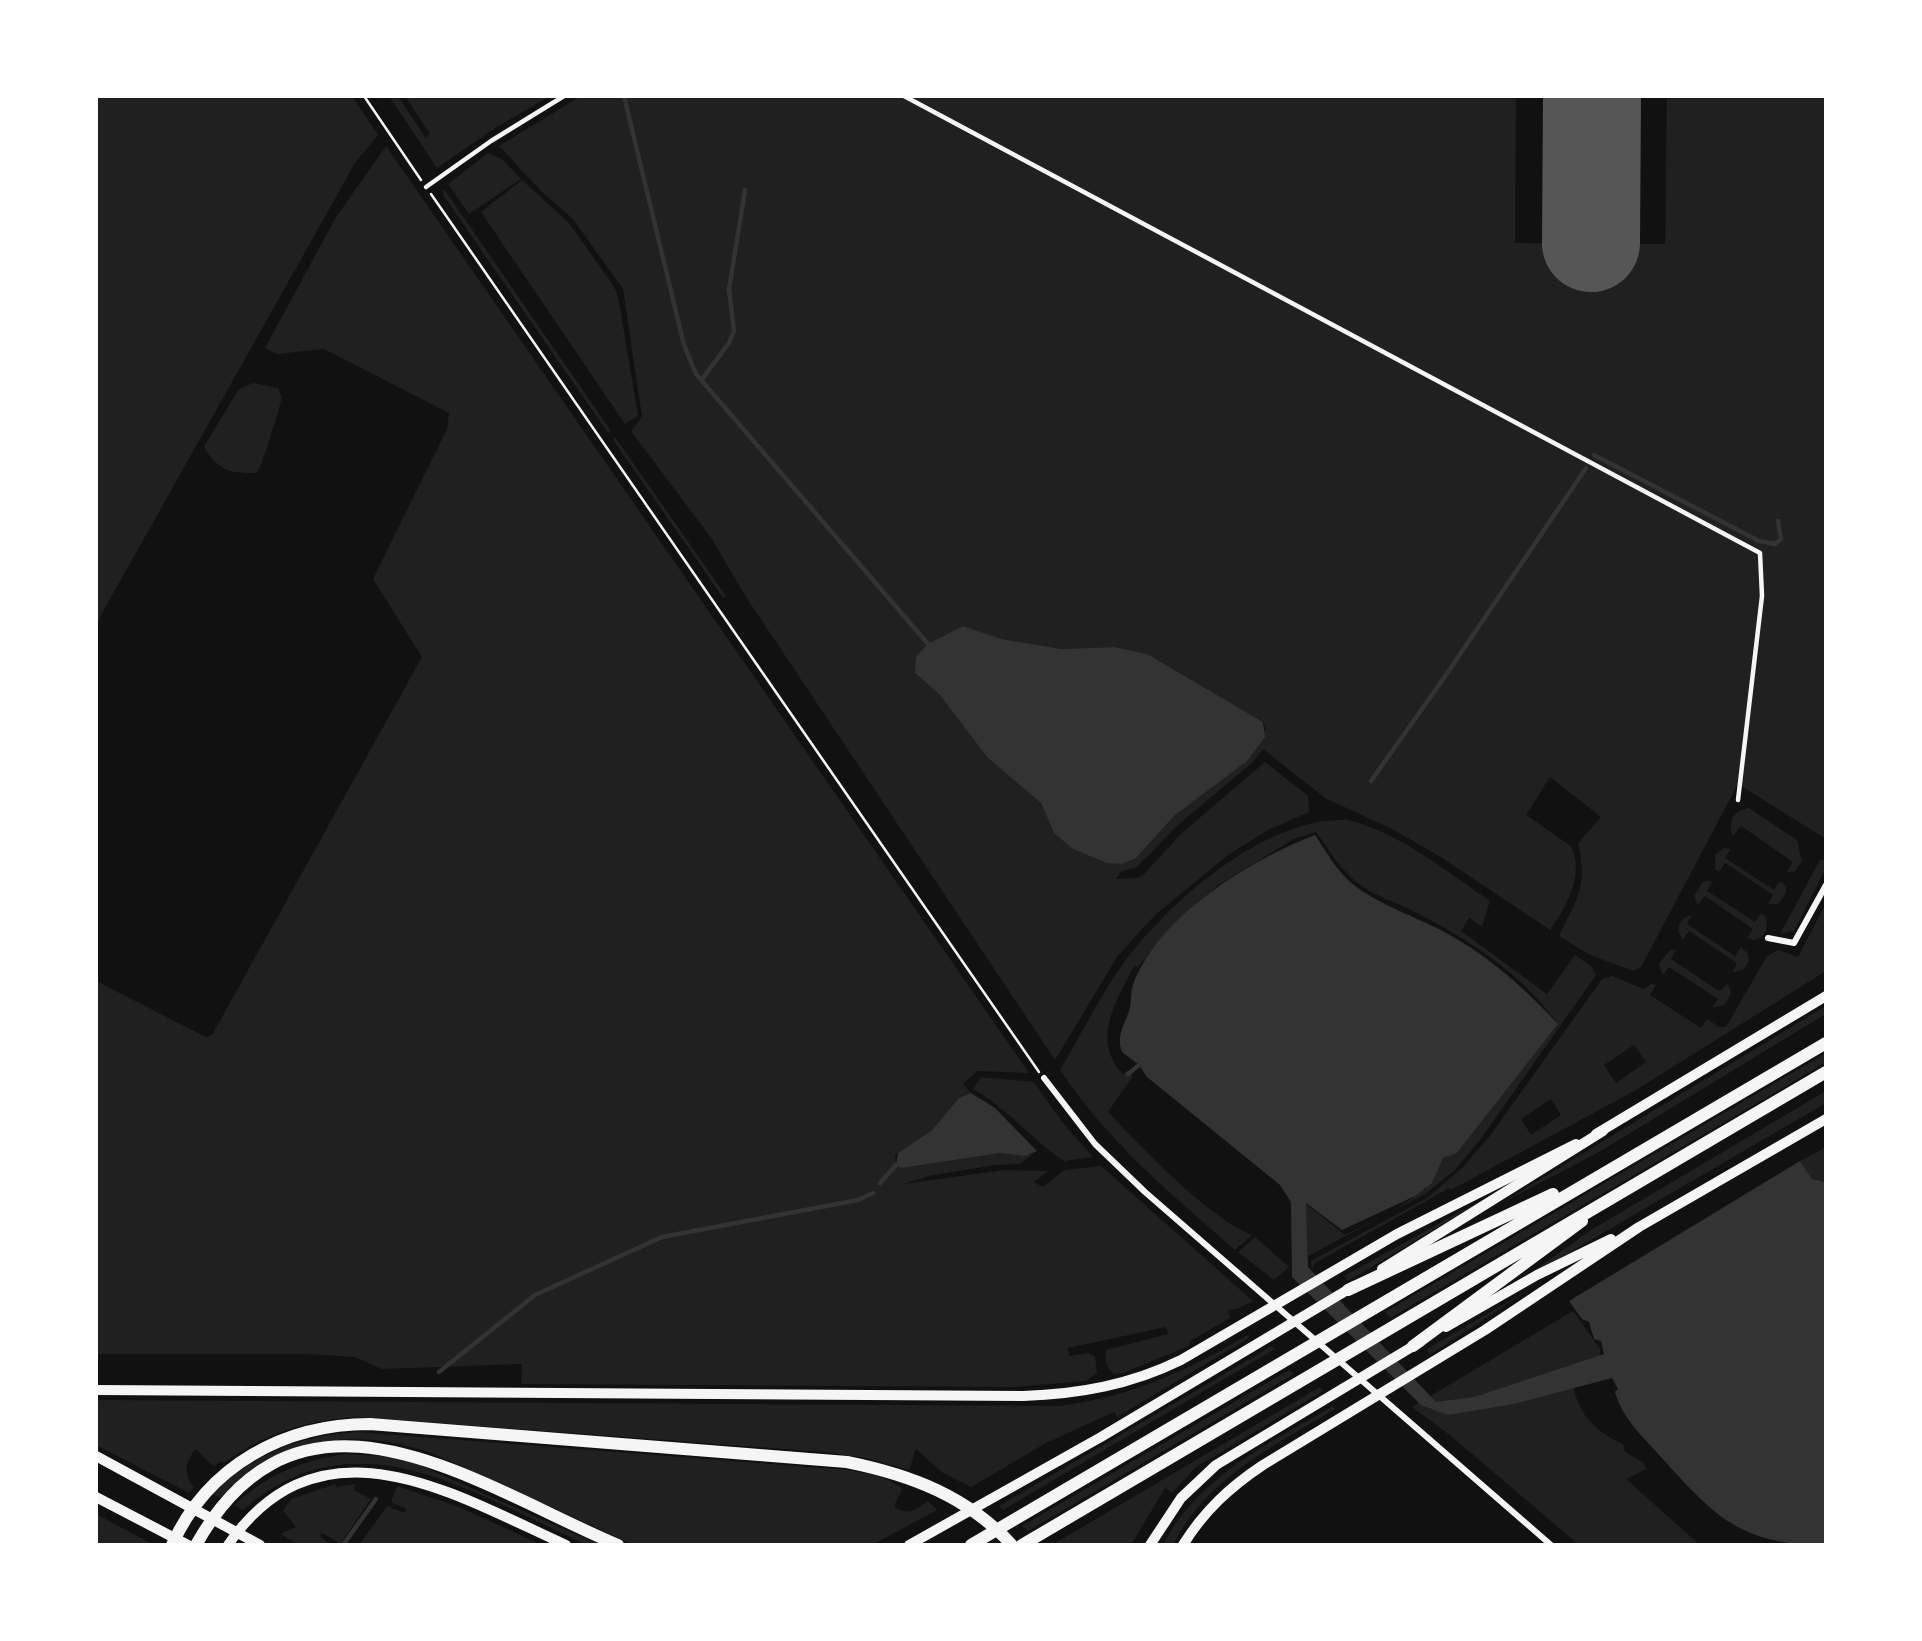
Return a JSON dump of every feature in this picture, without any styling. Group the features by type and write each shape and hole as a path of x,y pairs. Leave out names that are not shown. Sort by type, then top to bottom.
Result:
{"highway":[{"path":"971,1545 1826,1043"},
{"path":"1022,1545 1826,1072"},
{"path":"1348,1290 1626,1159"},
{"path":"1413,1346 1621,1191"},
{"path":"172,1545 188,1515 206,1492 238,1463 258,1450 300,1432 342,1424 829,1459 882,1469 919,1481 968,1505 1012,1545"},
{"path":"196,1545 226,1502 270,1466 302,1453 339,1446 369,1446 396,1450 454,1470 618,1545"}],"main road":[{"path":"909,1545 1090,1443 1348,1290 1826,996"},
{"path":"1183,1545 1206,1512 1244,1477 1432,1363 1639,1227 1826,1119"},
{"path":"96,1391 1049,1395 1090,1391 1146,1376 1248,1322 1417,1224 1603,1131"},
{"path":"1150,1545 1181,1498 1209,1472 1413,1346 1537,1275 1639,1227"},
{"path":"99,1457 260,1545"},
{"path":"228,1545 251,1516 284,1491 331,1475 365,1471 394,1474 428,1484 566,1545"},
{"path":"96,1497 188,1545"}],"street":[{"path":"426,187 491,141 564,96"},
{"path":"904,96 1760,553 1762,596 1738,800"},
{"path":"1768,937 1794,943 1826,885"},
{"path":"1044,1078 1095,1144 1145,1192 1551,1545"}],"path":[{"path":"364,96 1044,1078"}],"shaded area":[{"path":"96,96 352,96 378,135 355,163 96,624"},
{"path":"389,96 398,96 426,138 430,134 405,96 550,96 495,128 437,168"},
{"path":"581,96 1516,96 1515,243 1665,244 1667,96 1826,96 1826,839 1738,784 1641,967 1633,971 1588,954 1559,936 1579,892 1582,871 1578,843 1601,817 1550,777 1526,815 1571,846 1576,868 1572,890 1550,930 1439,856 1394,830 1325,798 1263,749 1252,763 1178,825 1137,867 1120,872 1116,879 1143,875 1182,833 1265,762 1308,796 1309,812 1268,830 1228,855 1155,915 1117,957 1055,1060 744,594 712,539 631,431 642,417 623,289 572,218 542,192 499,146","holes":["963,626 1002,639 1061,649 1114,647 1147,655 1263,722 1266,729 1175,815 1136,858 1054,833 1041,803 987,757 939,694 915,673"]},
{"path":"386,146 1029,1073 977,1071 963,1084 971,1093 959,1098 932,1130 895,1155 896,1164 903,1168 1001,1153 1033,1154 1020,1164 995,1165 933,1175 903,1184 1005,1170 1048,1171 1034,1182 1043,1187 1064,1170 1101,1166 1253,1301 1237,1309 1228,1310 1230,1318 1190,1341 1189,1346 1123,1373 1114,1374 1110,1369 1106,1350 1168,1334 1166,1327 1068,1348 1069,1356 1088,1353 1095,1357 1097,1373 1086,1381 1013,1387 521,1384 522,1364 382,1369 355,1357 308,1354 96,1354 96,981 206,1037 212,1035 422,657 373,579 447,429 449,413 324,349 277,354 265,348 336,217"},
{"path":"488,153 502,159 521,179 469,214 448,184"},
{"path":"522,180 569,223 618,296 638,416 625,424 481,212"},
{"path":"444,189 611,431 608,433 443,195"},
{"path":"253,383 278,388 282,397 257,473 233,472 221,467 205,449 205,445 239,389"},
{"path":"615,437 726,596 723,598 613,440"},
{"path":"963,626 1002,639 1061,649 1114,647 1147,654 1263,722 1265,737 1247,761 1175,815 1136,858 1122,864 1107,863 1073,849 1054,833 1041,803 987,757 939,694 915,673 916,657 928,644"},
{"path":"1749,808 1797,840 1802,861 1795,871 1787,872 1793,862 1741,826 1733,836 1731,822 1735,814"},
{"path":"1349,820 1387,834 1405,844 1490,901 1482,927 1469,918 1461,931 1547,994 1575,955 1592,967 1596,975 1480,1140 1455,1170 1425,1194 1308,1256 1306,1204 1345,1235 1402,1205 1425,1186 1443,1158 1457,1153 1558,1024 1528,989 1494,960 1436,923 1360,885 1343,868 1316,832 1294,839 1218,885 1178,920 1138,967 1134,966 1120,993 1110,1021 1109,1048 1123,1074 1127,1071 1133,1076 1108,1112 1197,1198 1235,1227 1252,1235 1235,1250 1120,1144 1079,1097 1060,1070 1123,964 1142,940 1193,890 1253,847 1285,832 1318,822"},
{"path":"1315,835 1338,869 1355,886 1474,950 1512,979 1558,1024 1457,1153 1443,1158 1432,1183 1415,1196 1342,1230 1306,1203 1308,1267 1436,1402 1474,1397 1604,1354 1601,1341 1594,1339 1589,1322 1582,1319 1569,1301 1800,1161 1812,1179 1826,1182 1826,1545 1772,1540 1732,1524 1715,1511 1680,1478 1634,1427 1618,1401 1615,1392 1618,1389 1612,1378 1514,1404 1448,1415 1421,1405 1292,1277 1291,1202 1280,1185 1147,1077 1139,1065 1122,1052 1120,1036 1130,1008 1133,985 1145,960 1163,936 1184,914 1235,875"},
{"path":"1724,848 1731,849 1725,858 1774,890 1780,881 1786,886 1786,893 1778,904 1768,904 1773,895 1725,863 1719,872 1715,869 1715,855"},
{"path":"1820,860 1826,860 1826,868 1794,931 1780,934"},
{"path":"1703,882 1712,882 1707,891 1755,922 1761,913 1765,916 1767,927 1761,937 1754,940 1747,938 1753,929 1705,896 1698,905 1694,896"},
{"path":"1826,903 1826,971 1636,1090 1451,1190 1449,1188 1315,1263 1312,1269 1311,1261 1427,1198 1461,1169 1489,1137 1602,979 1612,976 1644,989 1651,984 1656,985 1650,995 1701,1028 1707,1019 1719,1027 1726,1027 1767,956 1778,950 1798,957","holes":["1634,1045 1646,1062 1616,1083 1604,1065","1551,1099 1561,1115 1531,1135 1521,1119"]},
{"path":"1692,915 1687,924 1735,956 1741,947 1748,954 1749,961 1744,969 1732,973 1737,963 1689,931 1683,940 1678,931 1679,925 1684,918"},
{"path":"1670,950 1676,950 1671,959 1719,991 1728,984 1731,993 1724,1005 1712,1008 1718,999 1669,967 1663,975 1659,964"},
{"path":"1826,1006 1826,1014 1599,1152 1498,1205"},
{"path":"1826,1053 1826,1062 1793,1082 1390,1318 1385,1312"},
{"path":"981,1077 1034,1082 1063,1123 1093,1157 1064,1161 973,1089"},
{"path":"1826,1091 1826,1103 1517,1283 1591,1230"},
{"path":"971,1093 995,1108 1037,1151 1025,1156 1001,1153 902,1168 896,1165 898,1153 932,1130 959,1098"},
{"path":"1826,1147 1826,1182 1812,1179 1800,1161"},
{"path":"1505,1187 1348,1281 1344,1276"},
{"path":"1255,1237 1289,1267 1274,1280 1238,1252"},
{"path":"1530,1289 1430,1355 1427,1349"},
{"path":"1573,1311 1600,1349 1600,1362 1572,1369 1579,1405 1592,1424 1623,1444 1625,1452 1644,1463 1646,1469 1626,1479 1700,1545 1579,1545 1451,1436 1412,1407"},
{"path":"1249,1334 1249,1338 1117,1417 1114,1412 1046,1443 971,1487 943,1473 916,1449 909,1470 866,1458 825,1452 356,1417 320,1421 286,1430 254,1444 224,1463 222,1461 213,1466 196,1449 187,1468 188,1478 194,1487 189,1493 96,1445 96,1400 1057,1406 1109,1397 1157,1381 1203,1360"},
{"path":"1272,1346 1275,1349 1003,1510 999,1506"},
{"path":"1289,1370 1294,1374 1028,1531 1022,1526"},
{"path":"1320,1387 1323,1391 1196,1467 1172,1493 1165,1488 1131,1545 1052,1545"},
{"path":"1333,1406 1335,1409 1266,1451 1223,1482 1187,1521 1173,1545 1163,1545 1195,1499 1216,1480 1261,1448"},
{"path":"357,1432 848,1470 878,1476 897,1485 902,1489 894,1506 903,1511 911,1511 928,1501 937,1510 872,1545 634,1545 434,1454 375,1440 347,1439 320,1442 294,1450 269,1461 244,1477 220,1498 213,1494 245,1468 279,1449 316,1437"},
{"path":"346,1454 394,1457 417,1464 600,1545 587,1545 458,1485 415,1471 371,1464 328,1467 285,1481 243,1510 234,1505 259,1485 286,1470 315,1460"},
{"path":"335,1484 336,1487 355,1484 354,1490 371,1499 340,1544 323,1533 320,1536 331,1545 300,1545 280,1534 296,1527 283,1511 291,1499"},
{"path":"397,1486 459,1507 542,1545 359,1545 387,1506 405,1513 407,1509 391,1502"},
{"path":"96,1514 154,1545 96,1545"}],"waterway":[{"path":"624,96 684,345 696,374 928,644"},
{"path":"702,379 729,343 734,331 729,289 745,190"},
{"path":"1594,455 1759,541 1775,544 1781,539 1778,521"},
{"path":"1371,781 1586,468"},
{"path":"1128,1074 1139,1065"},
{"path":"880,1183 896,1165"},
{"path":"439,1372 535,1295 662,1237 858,1200 873,1193"},
{"path":"343,1545 376,1499"}],"runway":[{"path":"1591,243 1592,96"}]}
